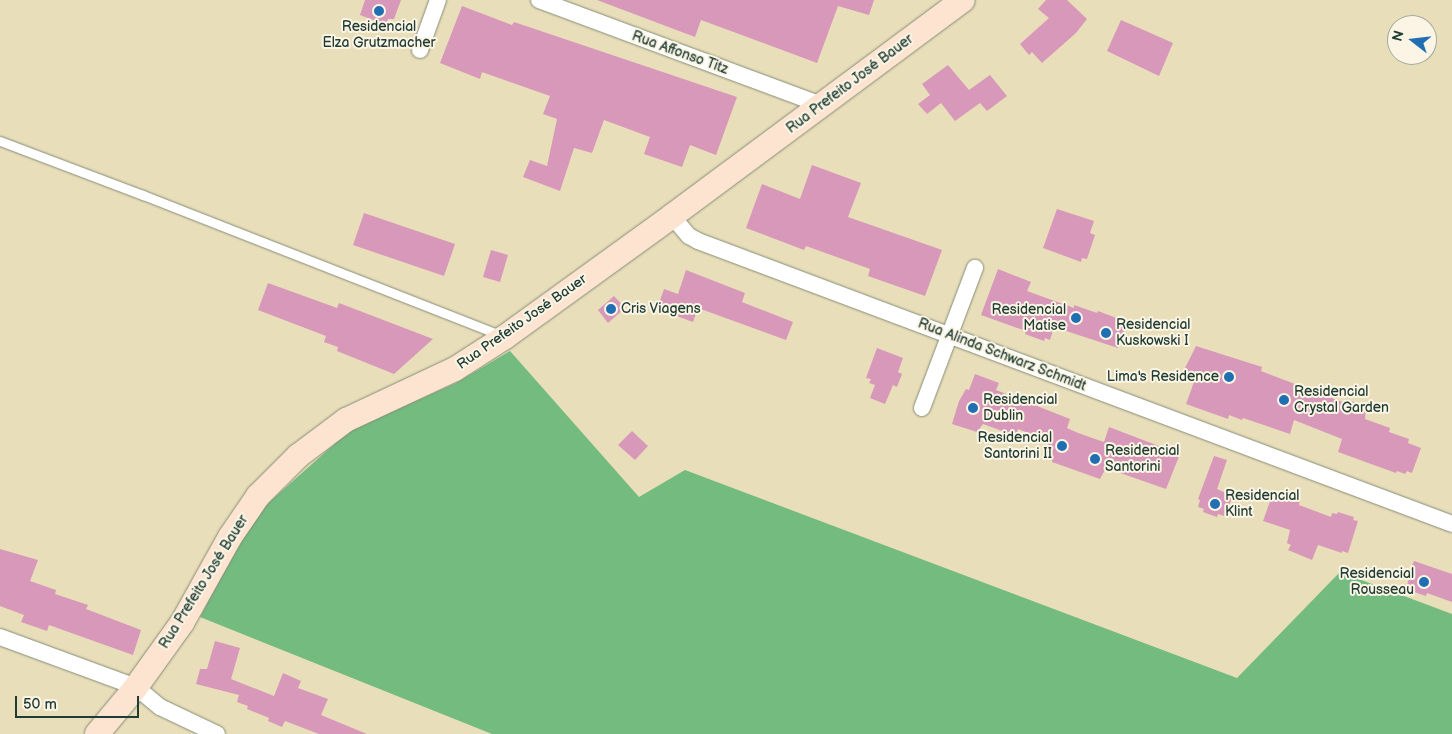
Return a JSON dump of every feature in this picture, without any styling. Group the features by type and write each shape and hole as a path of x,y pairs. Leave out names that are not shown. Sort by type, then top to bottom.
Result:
{"street":[{"path":"420,50 438,0"},
{"name":"Rua Affonso Titz","path":"539,0 822,105"},
{"name":"Rua Prefeito José Bauer","path":"98,734 136,687 182,623 230,537 258,496 298,456 346,420 455,369 505,337 964,0"},
{"name":"Rua Alinda Schwarz Schmidt","path":"672,216 689,236 698,241 1452,524"},
{"path":"922,408 975,268"},
{"path":"0,637 136,687 160,707 217,734"}],"lane":[{"path":"0,141 505,337"}],"green space":[{"path":"510,351 639,497 685,470 1237,678 1340,572 1452,614 1452,734 492,734 200,617 236,549 265,506 349,431 456,383"}],"building":[{"name":"Residencial Elza Grutzmacher","path":"365,0 401,0 394,19 388,19 386,25 360,15"},
{"path":"597,0 874,0 869,15 838,6 817,63 701,20 695,37"},
{"path":"1046,0 1067,0 1087,19 1076,33 1042,63 1032,52 1029,55 1020,44 1049,18 1038,9"},
{"path":"462,6 512,25 514,22 737,97 716,155 690,145 682,167 644,154 650,137 604,120 592,153 574,148 560,191 523,177 530,160 547,166 557,119 543,114 550,96 482,72 480,79 440,63"},
{"path":"1121,20 1173,43 1159,76 1107,51"},
{"path":"948,65 969,90 990,75 1007,96 987,111 980,103 955,121 941,103 927,114 918,104 930,95 922,84"},
{"path":"812,165 861,183 848,217 942,250 925,296 868,276 870,269 806,246 804,250 746,228 762,184 800,199"},
{"path":"1057,209 1094,221 1090,233 1095,235 1087,259 1082,258 1081,262 1043,248"},
{"path":"364,213 455,244 444,276 353,245"},
{"path":"491,250 508,255 500,282 483,277"},
{"path":"998,269 1031,282 1027,291 1074,308 1074,305 1097,313 1098,311 1127,322 1118,348 1057,328 1056,331 1053,330 1050,340 1045,338 1044,341 1025,334 1026,331 981,315"},
{"path":"686,270 745,293 742,302 793,322 786,340 698,308 693,322 657,309 664,289 678,294"},
{"path":"268,283 337,308 339,303 433,339 394,374 337,351 338,347 324,342 326,336 258,310"},
{"name":"Cris Viagens","path":"614,296 625,308 608,323 598,310"},
{"path":"1196,346 1262,367 1261,371 1345,403 1346,399 1366,408 1365,419 1390,428 1389,432 1409,439 1408,443 1421,448 1412,473 1407,471 1405,474 1397,471 1396,473 1338,452 1342,439 1294,420 1290,434 1243,418 1242,420 1229,415 1228,419 1186,404 1194,382 1184,379 1187,371 1184,370"},
{"path":"877,348 903,358 898,372 902,374 897,387 893,385 885,404 870,398 875,385 869,383 871,379 866,378"},
{"path":"975,374 999,383 996,390 1070,419 1067,428 1078,433 1104,442 1109,427 1180,454 1166,489 1106,468 1100,479 1052,462 1052,460 1046,458 1049,441 1018,429 1016,436 983,424 977,432 952,424 959,401 966,389 969,390"},
{"path":"632,431 648,446 635,460 618,445"},
{"name":"Residencial Klint","path":"1214,456 1227,460 1217,489 1233,496 1224,516 1218,514 1217,517 1203,512 1204,509 1198,507 1200,500 1198,499"},
{"path":"1273,493 1300,499 1299,505 1331,517 1332,513 1337,514 1338,512 1354,517 1353,520 1358,521 1348,553 1342,551 1342,553 1318,545 1312,560 1288,550 1291,545 1287,543 1290,530 1263,521"},
{"path":"0,549 38,560 30,581 56,590 55,594 88,605 86,609 141,630 133,655 49,625 47,631 21,622 24,615 0,606"},
{"name":"Residencial Rousseau","path":"1414,561 1452,574 1452,602 1427,593 1426,596 1411,591 1413,587 1407,585 1409,579 1407,578"},
{"path":"215,641 240,648 231,679 274,696 283,673 301,681 298,688 328,699 321,715 367,734 319,734 285,721 282,727 268,721 269,718 247,709 248,706 237,702 239,695 196,684 200,669 207,669"}],"place":[{"name":"Residencial Elza Grutzmacher","path":"379,11"},
{"name":"Cris Viagens","path":"611,309"},
{"name":"Residencial Matise","path":"1076,318"},
{"name":"Residencial Kuskowski I","path":"1106,333"},
{"name":"Lima's Residence","path":"1229,377"},
{"name":"Residencial Crystal Garden","path":"1284,400"},
{"name":"Residencial Dublin","path":"973,408"},
{"name":"Residencial Santorini II","path":"1062,446"},
{"name":"Residencial Santorini","path":"1095,459"},
{"name":"Residencial Klint","path":"1215,504"},
{"name":"Residencial Rousseau","path":"1424,582"}]}
